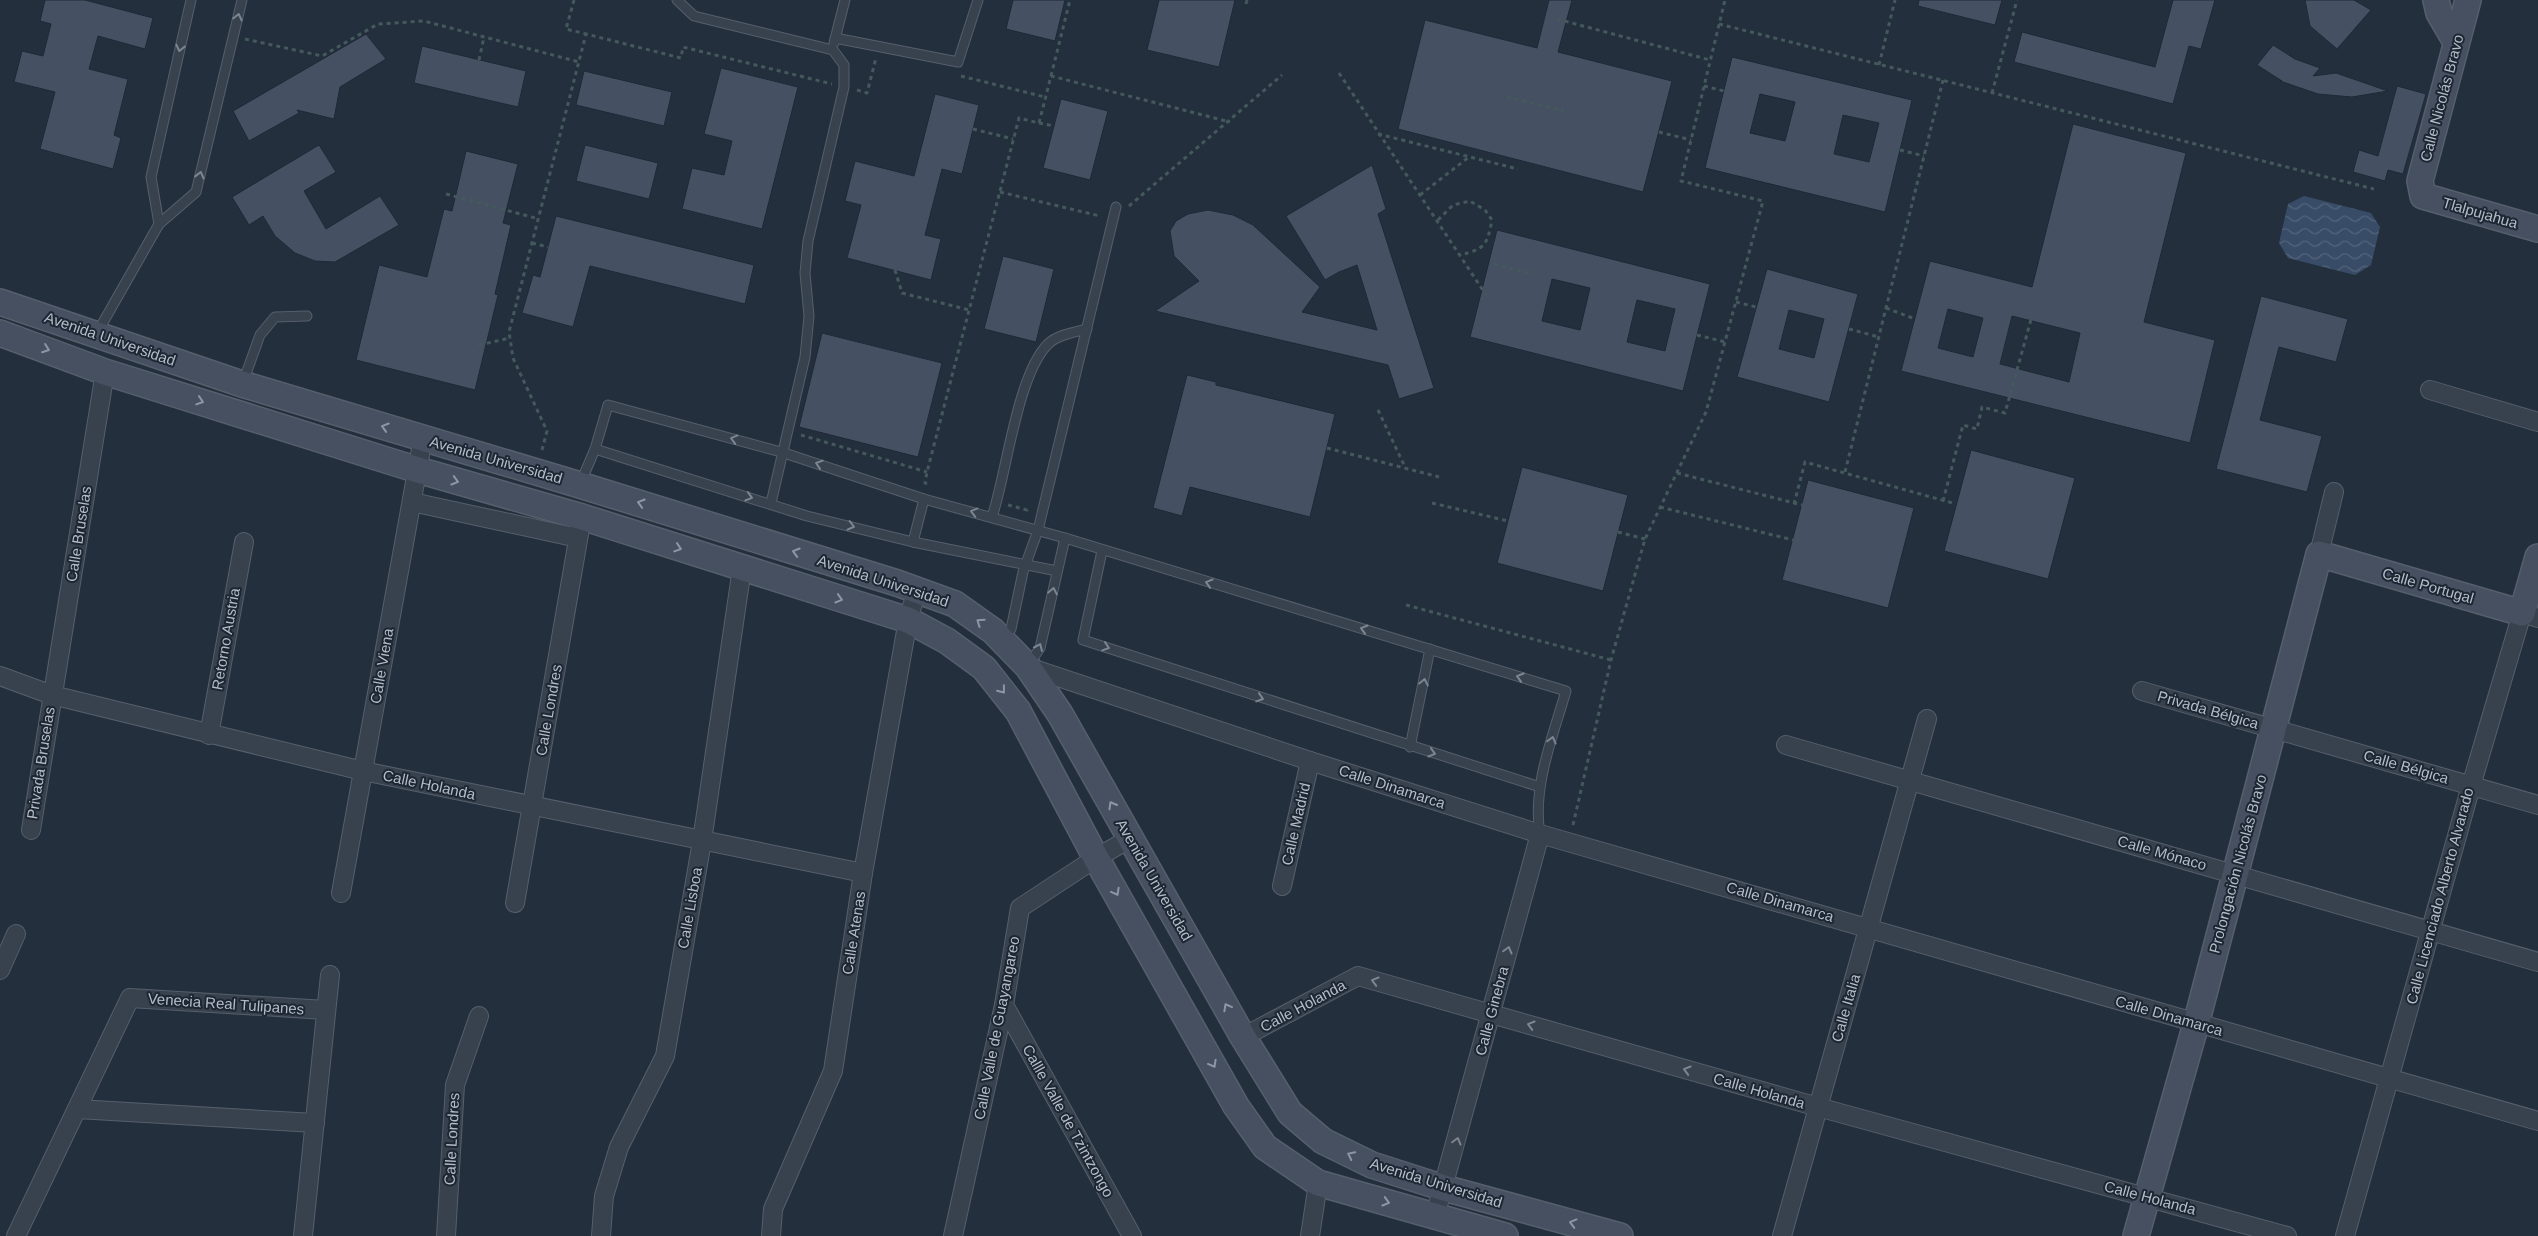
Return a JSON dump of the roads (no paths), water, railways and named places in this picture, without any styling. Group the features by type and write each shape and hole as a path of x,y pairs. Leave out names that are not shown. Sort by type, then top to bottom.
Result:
{"street":[{"path":"2436,0 2439,13 2456,42"},
{"name":"Calle Nicolás Bravo","path":"2423,196 2420,181 2468,0"},
{"name":"Tlalpujahua","path":"2423,196 2538,229"},
{"name":"Avenida Universidad","path":"0,302 242,384 580,484 917,590 955,604 1001,639 1028,667 1060,714 1244,1037 1290,1113 1323,1141 1372,1165 1444,1188 1620,1236"},
{"name":"Avenida Universidad","path":"0,332 105,372 418,470 580,528"},
{"name":"Calle Bruselas","path":"52,696 105,372"},
{"path":"2430,390 2538,422"},
{"name":"Calle Viena","path":"341,894 423,438"},
{"name":"Prolongación Nicolás Bravo","path":"2136,1236 2196,1024 2334,492"},
{"name":"Avenida Universidad","path":"412,502 580,528 742,568 908,620 947,641 984,668 1018,711 1096,858 1236,1106 1265,1147 1318,1183 1505,1236"},
{"name":"Calle Londres","path":"515,903 580,528"},
{"name":"Retorno Austria","path":"209,735 244,542"},
{"name":"Calle Portugal","path":"2319,554 2530,616"},
{"name":"Calle Licenciado Alberto Alvarado","path":"2345,1236 2471,786 2530,616 2538,557"},
{"name":"Calle Lisboa","path":"602,1236 604,1196 619,1147 665,1056 702,841 742,568"},
{"name":"Calle Atenas","path":"771,1236 773,1209 832,1071 863,872 908,620 917,590"},
{"name":"Calle Dinamarca","path":"1028,667 1310,761 1540,834 2538,1121"},
{"name":"Calle Holanda","path":"0,676 52,696 363,771 532,807 863,872"},
{"name":"Privada Bélgica","path":"2142,691 2274,729"},
{"name":"Privada Bruselas","path":"30,830 52,696"},
{"name":"Calle Italia","path":"1782,1236 1927,719"},
{"name":"Calle Bélgica","path":"2274,729 2538,805"},
{"name":"Calle Mónaco","path":"1786,745 2538,962"},
{"name":"Calle Madrid","path":"1282,886 1310,761"},
{"name":"Calle Ginebra","path":"1436,1216 1540,834"},
{"name":"Calle Valle de Guayangareo","path":"953,1236 1004,1005 1020,908 1096,858 1131,838"},
{"path":"0,970 16,934"},
{"name":"Venecia Real Tulipanes","path":"303,1236 330,975"},
{"name":"Calle Holanda","path":"1244,1037 1358,976 1818,1108 2287,1236"},
{"name":"Venecia Real Tulipanes","path":"16,1236 130,998 326,1010"},
{"name":"Callle Valle de Tzintzongo","path":"1004,1005 1132,1236"},
{"name":"Calle Londres","path":"446,1236 455,1085 479,1016"},
{"path":"77,1109 315,1123"},
{"path":"1309,1235 1318,1183"},
{"path":"0,1235 16,1236"}],"lane":[{"path":"159,224 151,178 191,0"},
{"path":"96,334 159,224 196,192 242,0"},
{"path":"677,0 694,16 833,50 844,65 844,87 808,241 805,273 809,316 804,357 770,503"},
{"path":"833,50 845,0"},
{"path":"835,38 958,62 978,0"},
{"path":"1001,639 1011,629 1026,565 1038,530 1116,207"},
{"path":"242,384 260,335 275,317 307,316"},
{"path":"992,517 1030,370 1049,343 1086,328"},
{"path":"580,484 595,449 608,405 781,452 924,499 1065,538 1102,551 1566,691 1540,787 1538,818 1540,834"},
{"path":"595,449 807,516 914,542 1058,571"},
{"path":"914,542 924,499"},
{"path":"1028,667 1040,648 1065,538"},
{"path":"1102,551 1084,640 1410,747 1540,787"},
{"path":"1410,747 1430,649"}],"water":[{"path":"2304,196 2371,213 2380,227 2371,265 2355,275 2288,258 2279,243 2288,204"}]}
